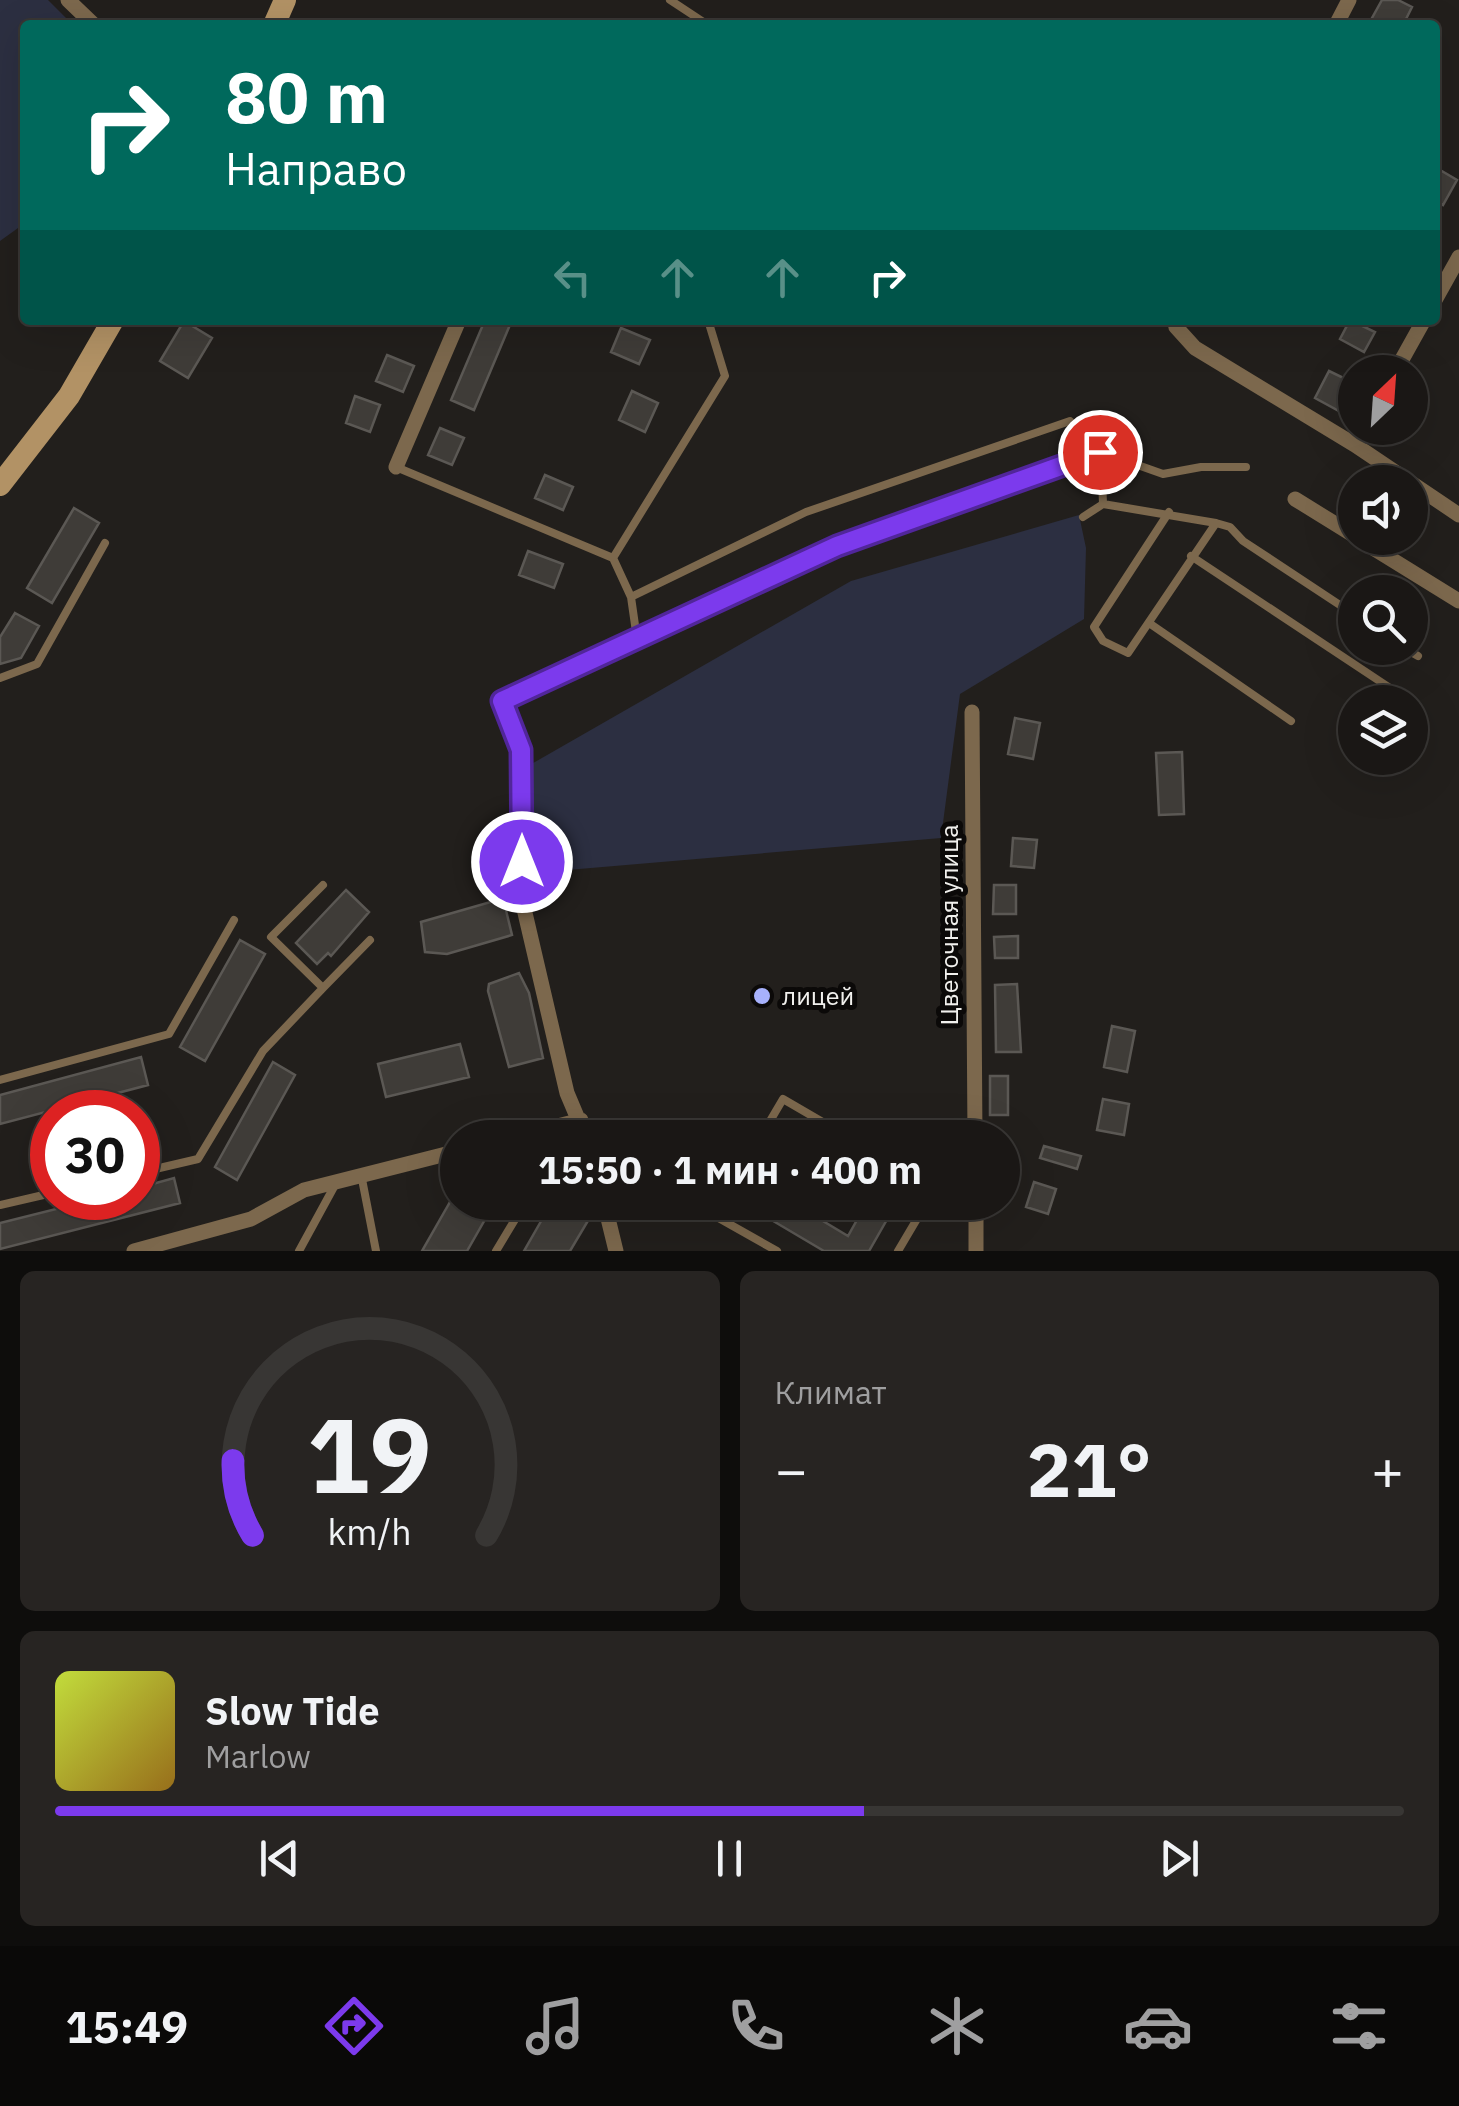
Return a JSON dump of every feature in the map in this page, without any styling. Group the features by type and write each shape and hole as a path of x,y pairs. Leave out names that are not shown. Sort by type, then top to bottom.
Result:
{"main road":[{"path":"0,485 69,396 110,325"}],"street":[{"path":"68,0 89,20"},
{"path":"1440,291 1459,257"},
{"path":"396,467 457,325"},
{"path":"1177,325 1194,348 1338,434"},
{"path":"1404,355 1421,325"},
{"path":"1356,445 1459,514"},
{"path":"1294,499 1338,526"},
{"path":"1385,555 1459,601"},
{"name":"Цветочная улица","path":"972,712 975,1120"},
{"path":"521,750 522,900 567,1093 582,1120"},
{"path":"134,1251 252,1219 304,1190 440,1154"},
{"path":"608,1220 616,1251"},
{"path":"976,1220 976,1251"}],"lane":[{"path":"670,0 700,20"},
{"path":"613,558 725,376 710,325"},
{"path":"631,596 806,512 1070,421 1100,452 1163,474 1201,467 1246,468"},
{"path":"1100,452 1103,504"},
{"path":"521,750 502,701 837,546 1100,452"},
{"path":"396,467 613,558 631,596 637,639"},
{"path":"1083,517 1103,504 1169,512 1230,527 1243,541 1338,604"},
{"path":"1169,512 1094,627 1103,642 1128,654 1216,523"},
{"path":"0,678 36,664 105,542"},
{"path":"1191,556 1385,685"},
{"path":"1149,622 1291,721"},
{"path":"323,885 270,937 323,988"},
{"path":"0,1080 169,1034 234,920"},
{"path":"160,1168 198,1159 262,1051 370,940"},
{"path":"771,1120 783,1099 819,1120"},
{"path":"361,1174 376,1251"},
{"path":"299,1251 336,1181"},
{"path":"0,1205 30,1198"},
{"path":"496,1251 514,1220"},
{"path":"722,1220 777,1251"},
{"path":"898,1251 916,1220"}],"shaded area":[{"path":"0,0 48,0 68,20 20,20 20,227 0,241"},
{"path":"1079,515 1086,548 1084,619 960,694 941,838 544,872 521,770 851,581"}],"building":[{"path":"1382,0 1398,0 1412,7 1406,20 1372,18"},
{"path":"1440,170 1457,180 1443,205 1440,204"},
{"path":"182,325 191,325 212,338 188,378 160,361"},
{"path":"483,325 510,325 474,410 451,400"},
{"path":"1347,325 1360,325 1375,332 1364,352 1340,339"},
{"path":"621,328 650,340 639,364 611,352"},
{"path":"387,355 414,366 403,392 376,381"},
{"path":"1329,371 1338,375 1338,410 1315,398"},
{"path":"632,391 658,403 645,432 619,420"},
{"path":"355,396 380,405 370,432 346,423"},
{"path":"440,428 464,438 452,465 428,455"},
{"path":"545,475 573,487 563,510 535,498"},
{"path":"74,508 99,523 52,603 27,588"},
{"path":"528,551 563,564 554,588 519,575"},
{"path":"15,613 39,626 21,658 0,664 0,637"},
{"path":"1015,718 1040,723 1033,759 1008,754"},
{"path":"1182,752 1184,814 1159,815 1156,753"},
{"path":"1013,838 1037,840 1034,868 1011,866"},
{"path":"994,885 1016,885 1016,914 993,914"},
{"path":"346,890 369,912 331,956 328,953 317,964 296,943"},
{"path":"494,901 504,902 512,935 447,954 425,952 421,922"},
{"path":"1018,936 1018,958 995,958 994,937"},
{"path":"240,940 265,954 205,1061 180,1047"},
{"path":"519,973 529,993 543,1058 509,1067 488,991 489,984"},
{"path":"1017,984 1021,1052 996,1052 995,985"},
{"path":"1112,1026 1135,1031 1127,1072 1104,1067"},
{"path":"460,1044 469,1077 386,1097 378,1064"},
{"path":"141,1057 148,1085 129,1090 30,1090 30,1116 0,1124 0,1095"},
{"path":"273,1062 295,1075 237,1180 215,1167"},
{"path":"990,1076 1008,1076 1008,1115 990,1115"},
{"path":"1103,1099 1129,1104 1124,1135 1097,1130"},
{"path":"1044,1146 1081,1156 1077,1169 1040,1158"},
{"path":"174,1178 180,1203 160,1208 160,1182"},
{"path":"1034,1182 1056,1189 1048,1214 1026,1207"},
{"path":"30,1216 30,1220 113,1220 0,1249 0,1223"},
{"path":"440,1220 485,1220 467,1251 422,1251"},
{"path":"542,1220 588,1220 570,1251 524,1251"},
{"path":"771,1220 821,1220 848,1236 857,1220 887,1220 869,1251 824,1251"}],"place":[{"name":"лицей","path":"762,996"}],"route":[{"path":"522,862 521,750 502,701 837,546 1100,452"}]}
